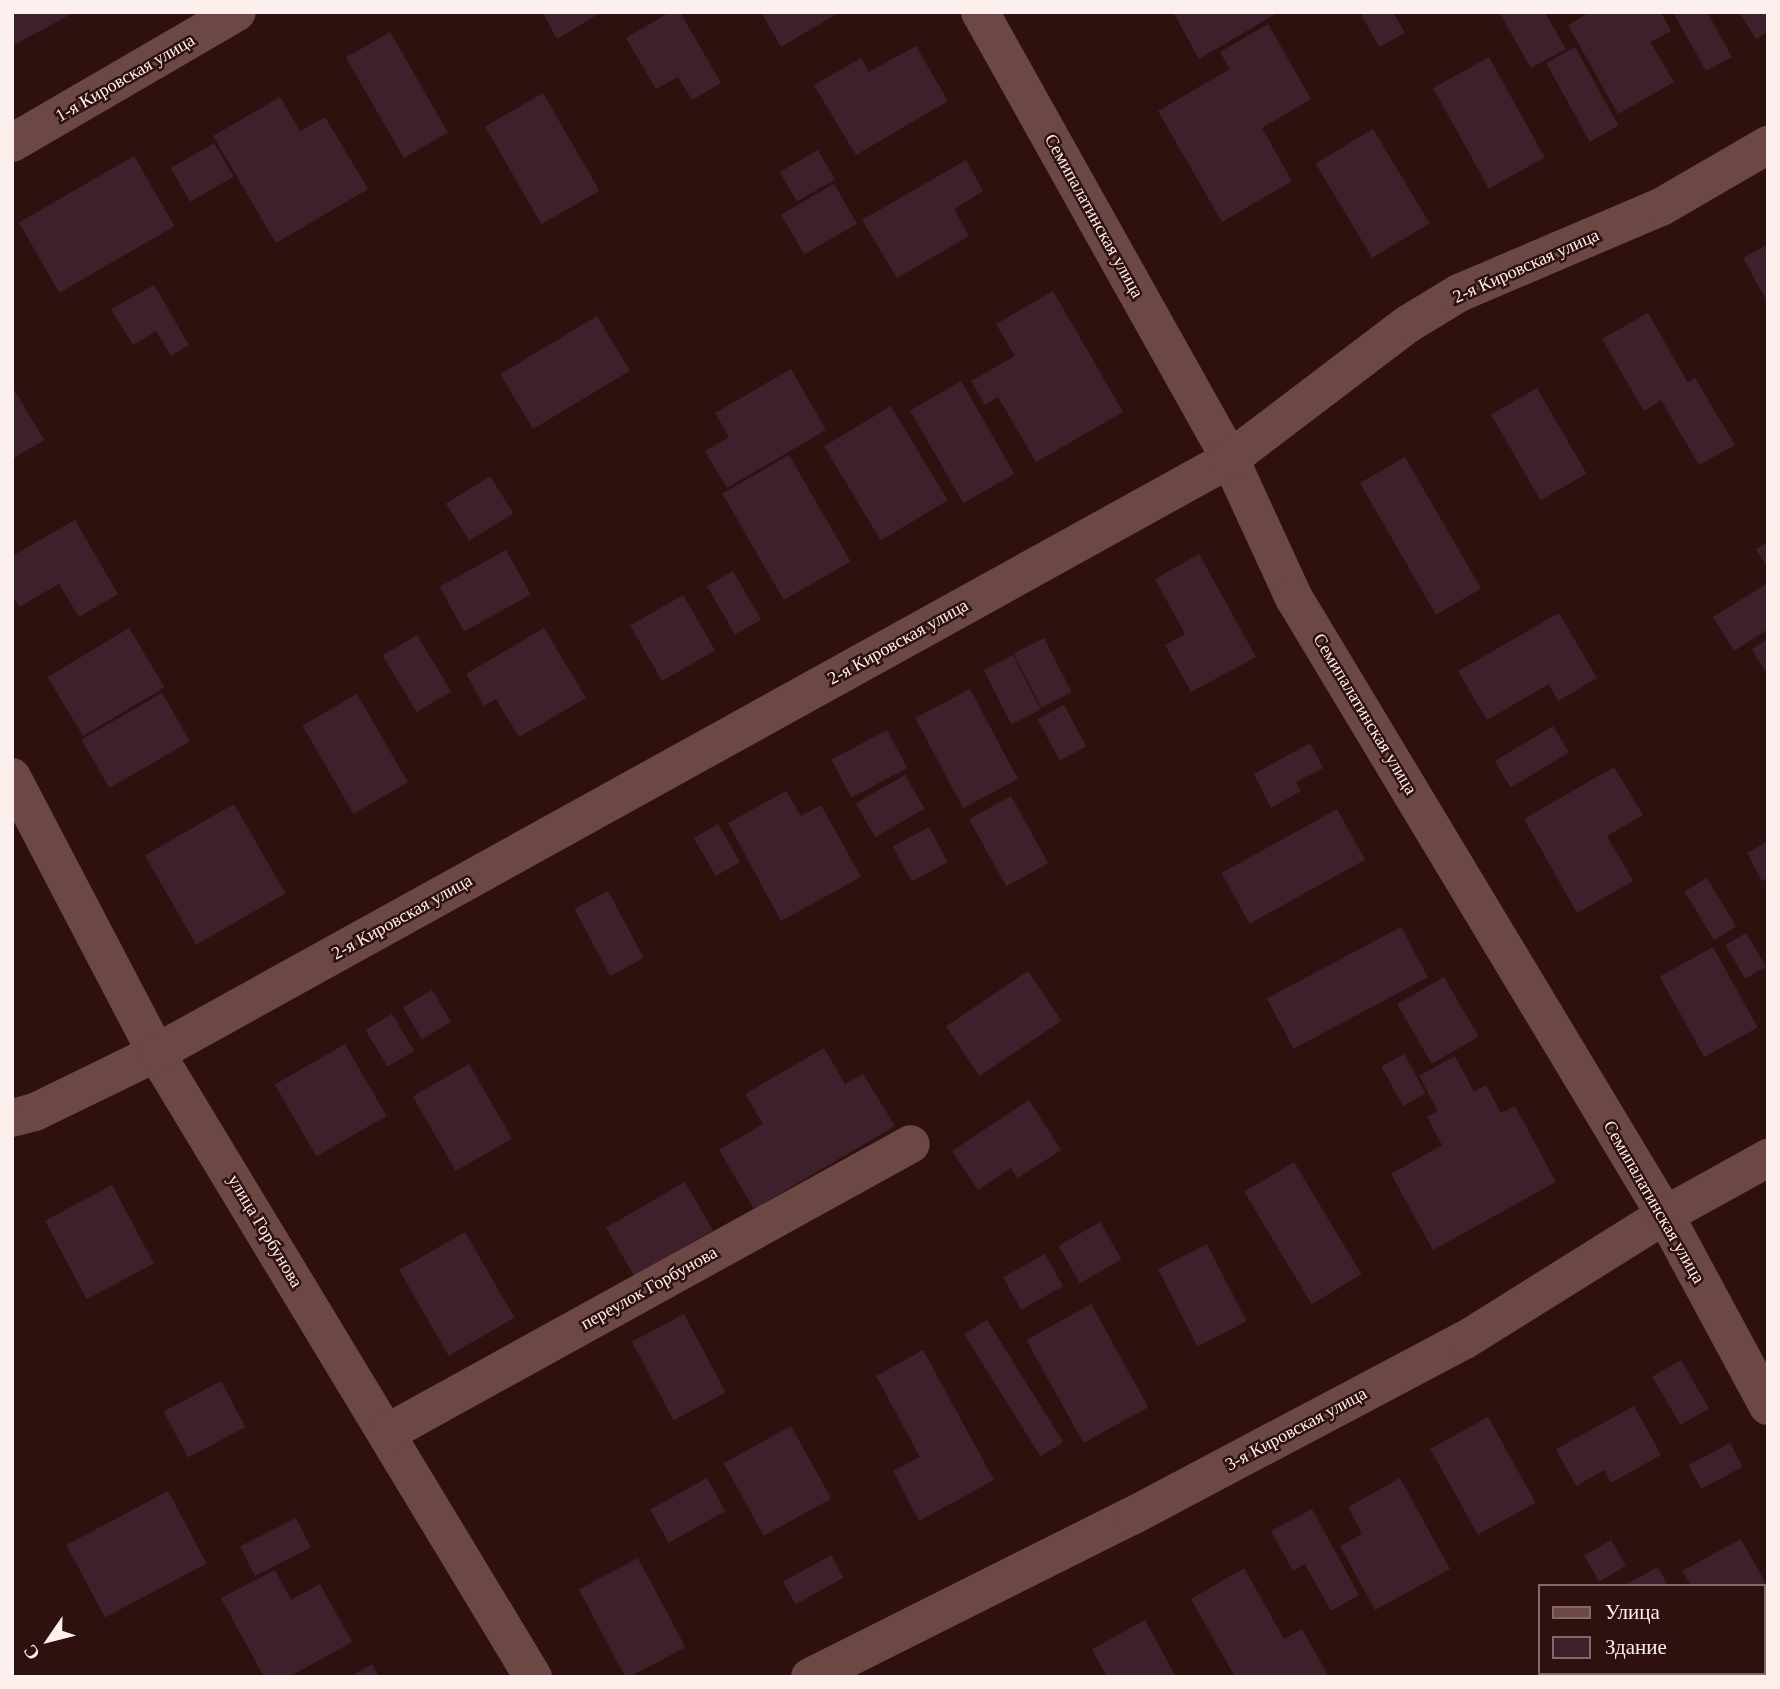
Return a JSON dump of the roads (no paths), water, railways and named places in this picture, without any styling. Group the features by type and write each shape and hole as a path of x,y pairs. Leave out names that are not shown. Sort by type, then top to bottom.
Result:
{"street":[{"name":"1-я Кировская улица","path":"12,143 237,12"},
{"name":"Семипалатинская улица","path":"980,12 1230,459 1294,598 1665,1215 1768,1406"},
{"name":"2-я Кировская улица","path":"12,1118 35,1112 156,1053 1230,459 1408,324 1459,293 1661,207 1768,145"},
{"name":"улица Горбунова","path":"12,777 156,1053 534,1677"},
{"name":"переулок Горбунова","path":"387,1433 911,1144"},
{"name":"3-я Кировская улица","path":"810,1677 1132,1516 1465,1340 1665,1215 1768,1158"}]}
